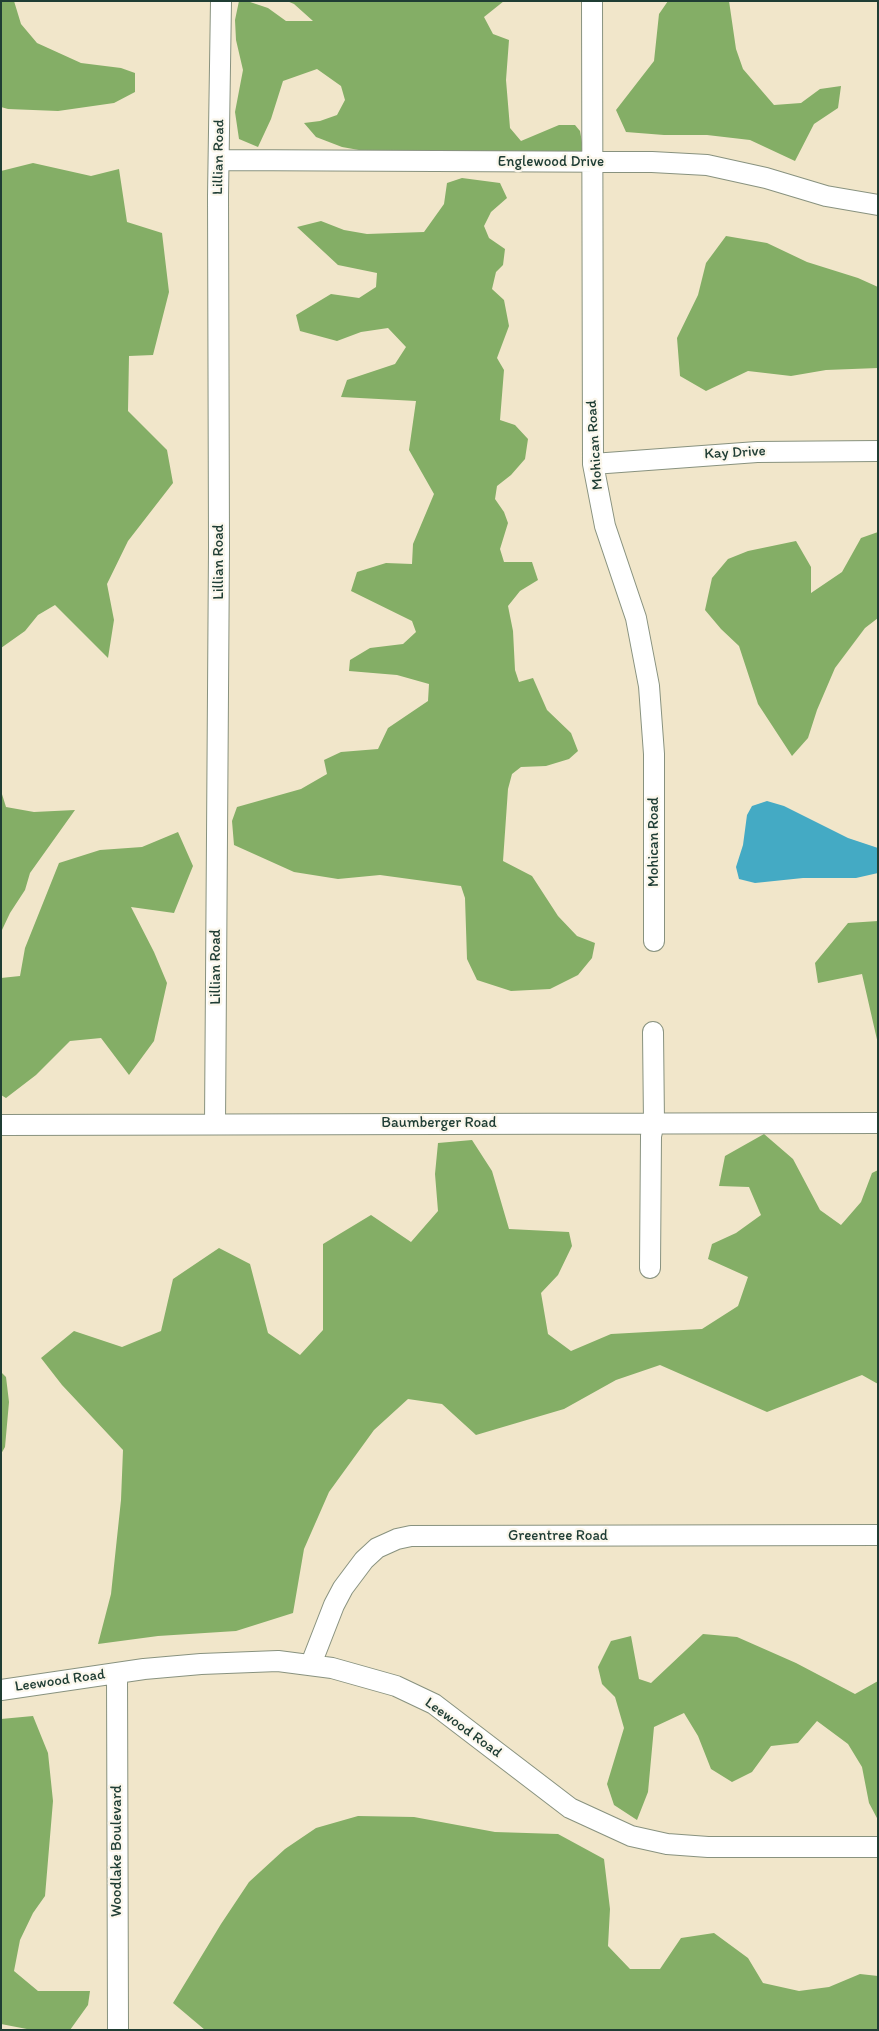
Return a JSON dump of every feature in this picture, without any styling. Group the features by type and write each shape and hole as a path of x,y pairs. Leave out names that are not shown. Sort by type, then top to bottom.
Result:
{"street":[{"name":"Lillian Road","path":"215,1124 221,1"},
{"name":"Mohican Road","path":"592,1 593,464 605,526 636,618 649,686 654,754 654,941"},
{"name":"Englewood Drive","path":"219,160 592,162 706,165 766,178 826,196 878,205"},
{"name":"Kay Drive","path":"593,464 757,452 878,450"},
{"path":"650,1268 651,1136 654,1123 653,1032"},
{"name":"Baumberger Road","path":"1,1125 878,1122"},
{"name":"Greentree Road","path":"311,1664 334,1605 351,1576 377,1548 397,1538 411,1536 878,1535"},
{"name":"Leewood Road","path":"1,1690 116,1673 229,1662 278,1661 311,1664 377,1679 428,1701 470,1730 570,1808 631,1836 667,1844 708,1847 878,1846"},
{"name":"Woodlake Boulevard","path":"116,1673 118,2030"}],"green space":[{"path":"1,1 14,1 21,24 37,43 81,63 121,68 135,73 135,92 114,103 58,111 8,109 1,107"},
{"path":"239,1 247,1 268,8 286,21 313,21 294,4 287,1 504,1 484,17 493,34 509,40 506,80 510,128 521,141 559,125 575,125 580,131 583,148 580,157 463,151 439,153 370,152 342,147 316,137 304,123 320,121 337,115 345,100 341,86 317,69 283,81 271,119 258,147 239,139 235,112 243,70 236,40 235,20"},
{"path":"668,1 729,1 736,49 743,69 774,105 801,103 820,89 841,86 838,108 814,124 795,161 750,140 707,135 664,135 626,132 616,110 654,61 659,14"},
{"path":"33,163 91,176 119,169 127,222 162,233 169,292 153,355 129,356 128,411 167,450 173,483 128,541 107,584 114,620 108,658 55,605 38,615 25,631 1,648 1,171"},
{"path":"462,178 500,183 507,198 491,212 484,226 489,238 505,249 503,265 496,272 492,289 504,300 509,326 497,358 504,370 500,420 515,425 528,439 525,459 511,475 497,486 495,499 504,512 508,523 500,549 504,562 532,562 538,580 520,591 508,606 513,631 515,670 519,682 533,678 547,710 571,733 578,751 569,759 546,766 521,767 512,774 508,789 503,861 532,876 558,916 577,936 595,943 592,958 578,975 550,989 511,991 477,980 467,959 465,898 461,886 380,875 338,879 294,872 234,845 232,821 237,807 301,789 327,774 324,760 341,752 378,749 388,728 428,701 429,684 397,675 349,671 350,660 370,648 403,644 416,632 412,621 351,591 357,572 386,563 412,564 413,544 434,494 409,450 416,401 341,397 347,380 395,364 406,347 388,328 361,332 337,341 300,331 296,315 331,294 359,298 376,287 377,273 338,265 297,227 321,221 344,230 367,234 424,232 444,204 447,183"},
{"path":"726,236 767,243 807,262 858,278 878,287 878,368 826,370 791,376 748,371 706,391 680,376 677,338 698,295 706,263"},
{"path":"878,532 878,618 865,628 835,668 817,710 808,738 792,756 758,704 739,646 705,610 712,578 728,559 748,551 796,541 811,567 811,593 842,572 861,538"},
{"path":"1,791 6,807 34,812 75,810 30,873 25,890 10,913 2,930 1,971"},
{"path":"178,832 193,866 174,913 131,907 154,952 167,983 154,1041 129,1075 101,1038 70,1041 36,1075 6,1098 1,1095 1,978 20,976 25,948 59,863 100,850 142,847"},
{"path":"878,921 878,1044 862,974 818,983 815,963 848,923"},
{"path":"764,1134 793,1159 820,1210 841,1225 861,1202 872,1173 878,1170 878,1384 862,1375 767,1412 660,1365 616,1380 564,1409 476,1435 442,1404 408,1399 374,1430 329,1492 304,1549 293,1613 236,1631 158,1636 98,1644 111,1594 121,1500 123,1450 62,1385 41,1358 74,1331 122,1347 161,1331 173,1279 219,1248 250,1264 268,1333 300,1355 323,1330 323,1244 371,1215 411,1242 438,1211 435,1174 438,1143 472,1140 492,1171 509,1229 569,1232 572,1246 558,1275 541,1293 548,1334 571,1351 611,1334 702,1329 738,1306 748,1277 708,1259 712,1244 736,1233 761,1215 749,1187 719,1186 725,1156"},
{"path":"1,1372 6,1377 9,1402 5,1447 1,1454"},
{"path":"703,1634 737,1637 796,1663 855,1694 878,1681 878,1820 869,1803 862,1767 848,1744 817,1721 798,1743 771,1746 752,1772 732,1782 711,1769 698,1736 684,1713 654,1727 648,1792 637,1820 614,1805 607,1784 624,1728 615,1697 602,1684 598,1667 611,1641 631,1636 639,1679 651,1683"},
{"path":"33,1716 48,1753 53,1801 45,1896 33,1913 20,1940 14,1971 38,1991 90,1991 88,2005 70,2030 32,2030 1,2024 1,1719"},
{"path":"358,1816 414,1817 495,1832 558,1834 604,1859 610,1909 608,1946 630,1969 660,1969 681,1938 714,1933 748,1958 763,1983 799,1991 829,1987 860,1974 878,1976 878,2030 205,2030 173,2003 249,1882 285,1849 316,1828"}],"water":[{"path":"767,801 784,806 848,838 878,848 878,873 856,878 803,878 755,883 739,879 736,867 743,845 747,815 752,806"}]}
